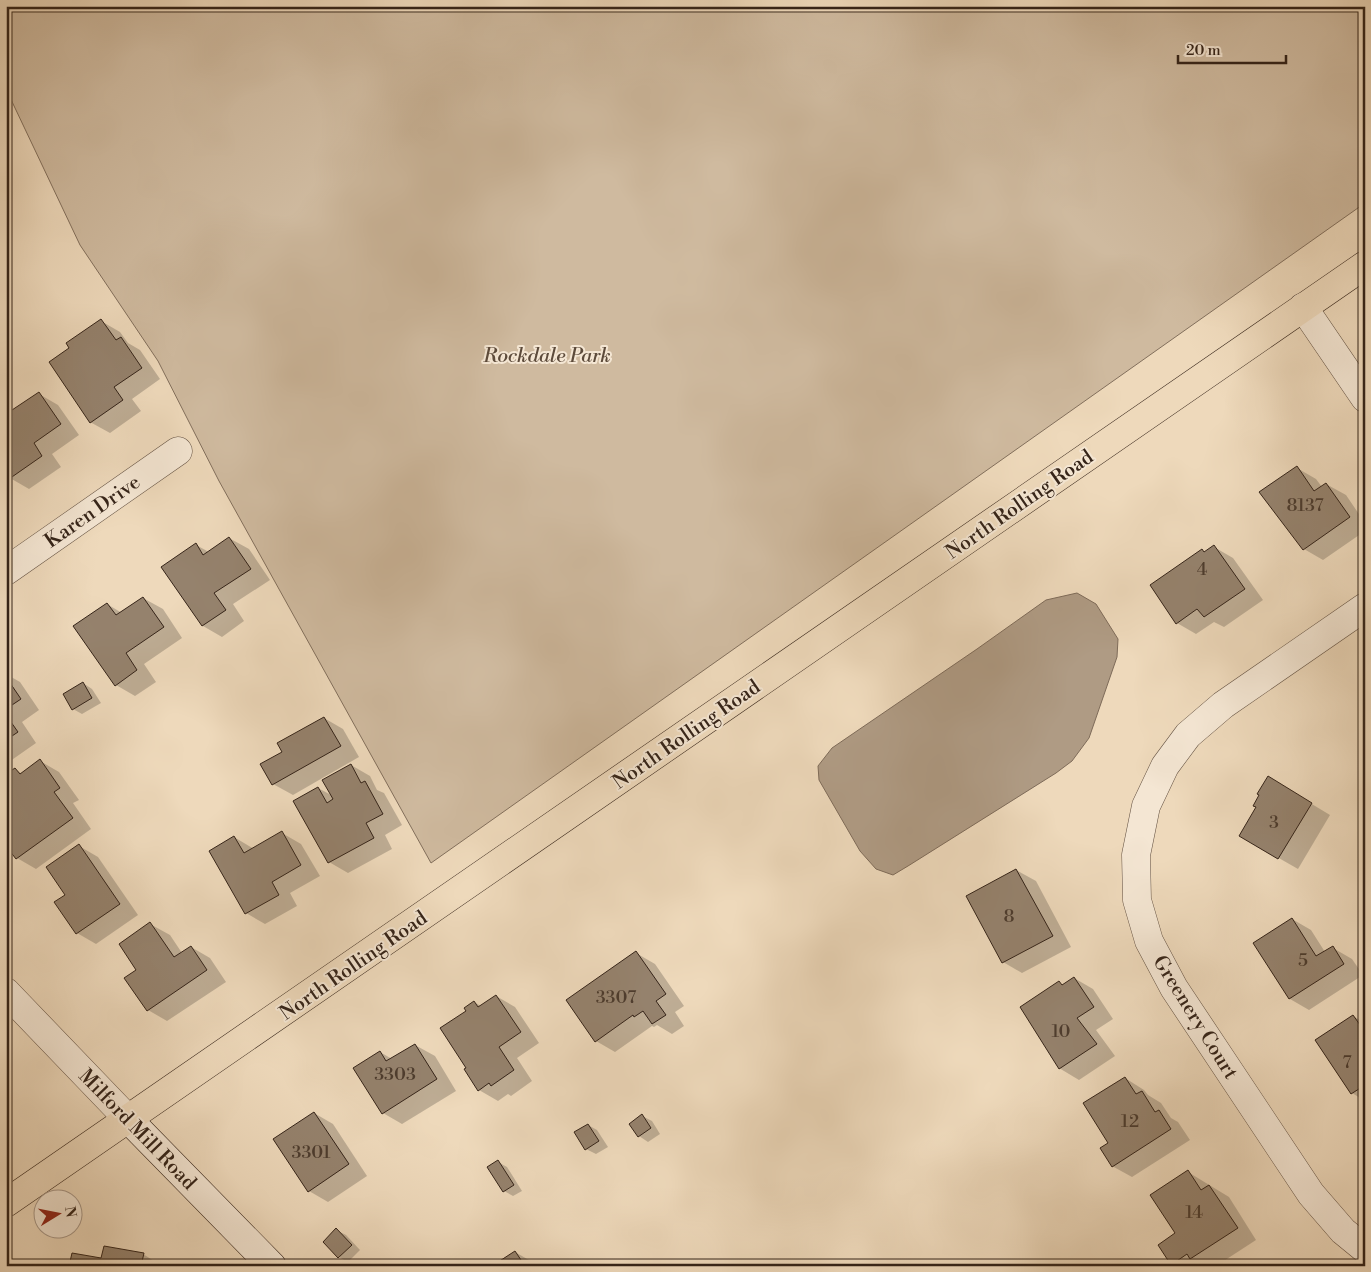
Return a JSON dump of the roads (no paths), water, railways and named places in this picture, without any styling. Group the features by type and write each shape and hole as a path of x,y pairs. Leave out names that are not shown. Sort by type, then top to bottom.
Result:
{"main road":[{"name":"North Rolling Road","path":"6,1203 129,1120 1365,265"}],"street":[{"path":"1303,307 1365,398"},
{"name":"Karen Drive","path":"6,571 178,451"},
{"name":"Greenery Court","path":"1365,607 1223,705 1188,735 1165,766 1146,806 1136,855 1137,900 1149,941 1174,988 1311,1194 1343,1231 1365,1249"},
{"name":"Milford Mill Road","path":"6,992 272,1266"}],"park label":[{"name":"Rockdale Park","path":"547,355"}]}
